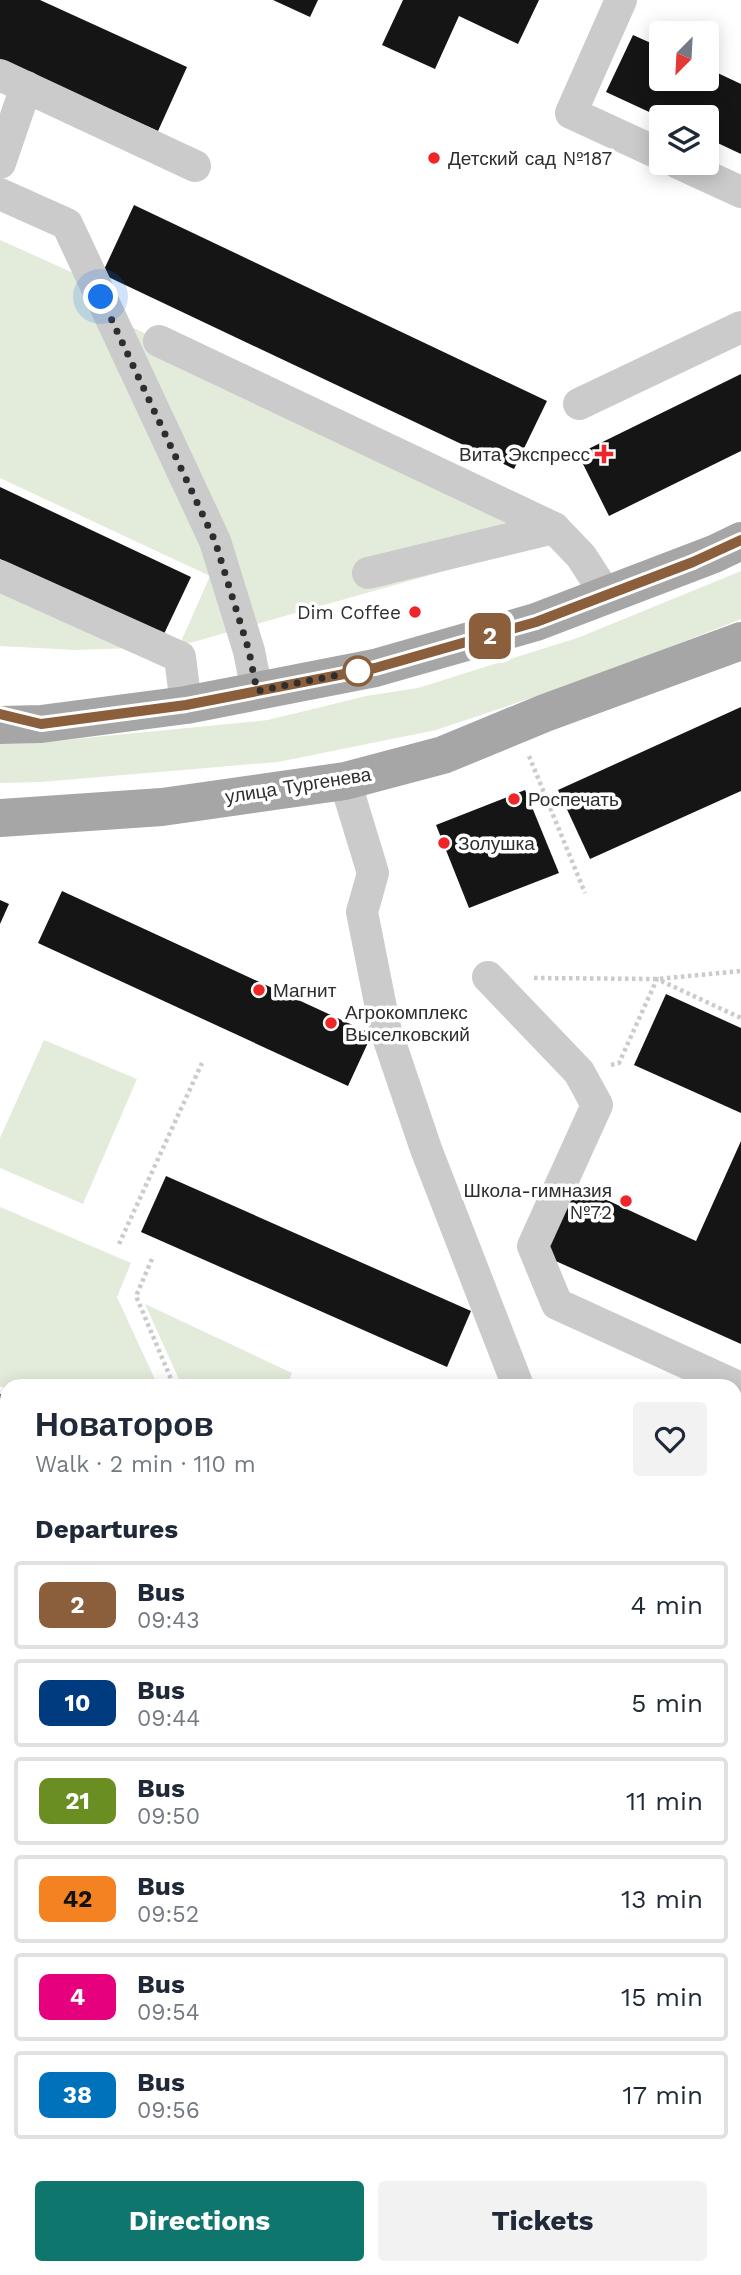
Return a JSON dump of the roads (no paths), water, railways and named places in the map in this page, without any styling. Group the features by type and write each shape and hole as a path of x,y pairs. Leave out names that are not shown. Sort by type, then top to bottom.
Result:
{"main road":[{"path":"0,725 41,724 186,705 375,668 536,622 714,554 741,541"},
{"name":"улица Тургенева","path":"0,818 162,807 345,781 443,755 545,713 741,641"},
{"path":"0,714 41,724"}],"street":[{"path":"621,0 571,113 649,149"},
{"path":"0,163 13,81 195,166"},
{"path":"704,175 741,192"},
{"path":"0,194 67,224 215,541 249,651 257,691"},
{"path":"579,404 741,327"},
{"path":"159,341 554,528 581,556 607,596"},
{"path":"368,573 554,528"},
{"path":"0,576 180,657 186,705"},
{"path":"345,781 373,873 362,912 386,1028 426,1149 516,1379"},
{"path":"488,977 579,1072 597,1105 533,1246 557,1304 721,1379"}],"place":[{"name":"Детский сад №187","path":"434,158"},
{"name":"Вита Экспресс","path":"604,454"},
{"name":"Dim Coffee","path":"415,612"},
{"name":"Роспечать","path":"514,799"},
{"name":"Золушка","path":"444,843"},
{"name":"Магнит","path":"259,990"},
{"name":"Агрокомплекс Выселковский","path":"331,1023"},
{"name":"Школа-гимназия №72","path":"626,1201"}]}
